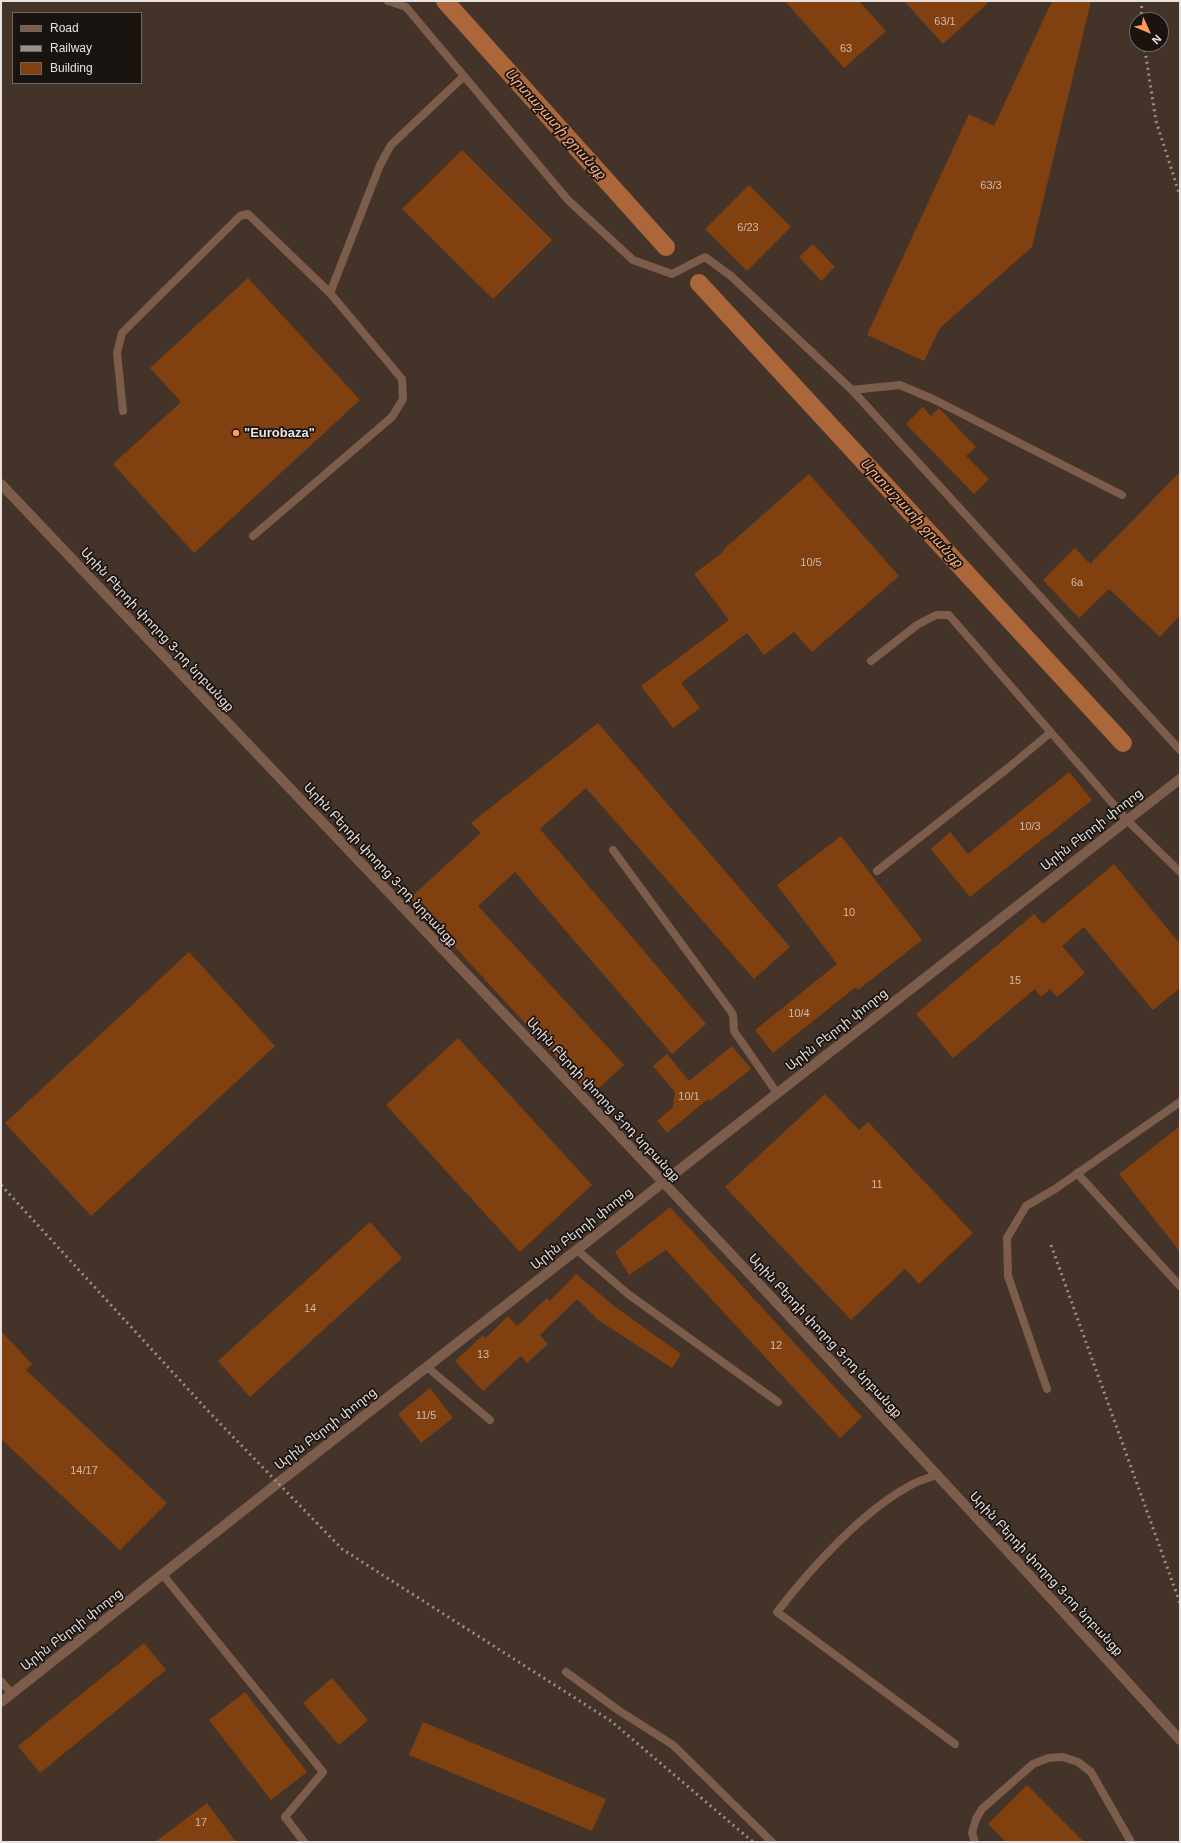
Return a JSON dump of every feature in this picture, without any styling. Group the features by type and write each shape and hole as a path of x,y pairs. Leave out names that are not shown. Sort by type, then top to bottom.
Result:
{"street":[{"name":"Արին Բերդի փողոց 3-րդ նրբանցք","path":"1,484 663,1183 1044,1590 1180,1740"},
{"name":"Արին Բերդի փողոց","path":"1,1702 1180,779"}],"lane":[{"path":"388,1 406,7 568,200 633,260 672,274 705,257 730,276 852,390 1180,750"},
{"path":"330,293 380,165 391,145 464,76"},
{"path":"123,411 117,353 122,333 240,216 248,214 330,293 402,380 403,399 392,417 254,536"},
{"path":"852,390 900,385 935,400 1122,495"},
{"path":"871,660 917,625 936,615 949,615 1127,820 1180,872"},
{"path":"877,871 1008,768 1050,732"},
{"path":"612,850 730,1010 733,1015 734,1031 777,1093"},
{"path":"1047,1389 1008,1276 1007,1238 1026,1206 1054,1189 1180,1102"},
{"path":"1077,1173 1180,1286"},
{"path":"577,1250 628,1294 778,1402"},
{"path":"427,1367 490,1420"},
{"path":"936,1474 914,1484 886,1500 845,1536 796,1588 778,1612 955,1744"},
{"path":"163,1575 323,1772 285,1818 304,1842"},
{"path":"566,1672 618,1710 673,1745 772,1842"},
{"path":"1,1681 12,1694"},
{"path":"975,1842 972,1833 976,1819 982,1809 1033,1764 1048,1758 1063,1756 1078,1762 1091,1772 1131,1842"}],"shaded area":[{"path":"1,1 1180,1 1180,1842 1,1842"}],"building":[{"path":"785,1 859,1 886,31 844,68"},
{"path":"904,1 990,1 943,44"},
{"path":"1052,1 1091,1 1032,247 940,328 924,361 867,335 969,114 994,126"},
{"path":"462,150 552,240 493,299 402,209"},
{"path":"749,185 791,227 747,271 705,229"},
{"path":"813,244 835,267 821,281 799,257"},
{"name":"\"Eurobaza\"","path":"248,278 360,400 194,553 113,464 181,402 150,368"},
{"path":"923,407 931,416 939,408 976,447 966,456 989,479 974,494 906,424"},
{"path":"1180,472 1180,615 1160,637 1109,589 1079,618 1043,580 1075,548 1090,564"},
{"path":"809,474 899,576 812,652 794,632 764,655 747,633 681,683 700,708 673,728 641,686 729,620 694,574 724,551 723,550"},
{"path":"598,723 790,947 754,979 586,788 540,829 706,1024 672,1054 515,872 478,906 624,1065 591,1095 410,898 481,833 471,823"},
{"path":"1069,772 1092,800 970,897 931,849 950,832 968,854"},
{"path":"841,836 922,940 858,990 856,987 773,1053 755,1030 837,964 777,885"},
{"path":"1114,864 1180,944 1180,988 1153,1010 1084,927 1062,946 1085,973 1057,997 1050,989 1041,997 1035,989 953,1058 916,1014 1034,914 1043,924"},
{"path":"189,952 275,1046 91,1216 5,1123"},
{"path":"458,1038 592,1185 520,1252 386,1105"},
{"path":"732,1046 751,1069 710,1101 708,1099 667,1133 657,1121 673,1107 675,1092 653,1066 667,1054 689,1081"},
{"path":"825,1094 859,1130 868,1122 973,1233 919,1284 905,1269 851,1320 725,1187"},
{"path":"1180,1126 1180,1252 1119,1174"},
{"path":"670,1207 862,1417 840,1438 666,1250 629,1275 615,1252"},
{"path":"370,1222 402,1258 250,1397 218,1361"},
{"path":"576,1274 614,1306 681,1354 672,1368 598,1320 577,1299 540,1335 548,1344 527,1363 521,1356 483,1391 455,1361 483,1335 486,1338 508,1316 517,1326 547,1298 550,1301"},
{"path":"1,1331 32,1364 26,1370 167,1503 120,1550 1,1439"},
{"path":"430,1388 453,1418 421,1443 398,1414"},
{"path":"144,1643 166,1670 40,1773 18,1746"},
{"path":"332,1678 368,1720 339,1745 303,1703"},
{"path":"245,1692 307,1772 271,1800 209,1720"},
{"path":"423,1722 606,1799 592,1831 409,1755"},
{"path":"1027,1785 1084,1842 1006,1842 988,1824"},
{"path":"207,1803 236,1842 155,1842"}],"waterway":[{"name":"Արտաշատի ջրանցք","path":"445,1 666,247"},
{"name":"Արտաշատի ջրանցք","path":"699,283 1123,743"}],"railway":[{"path":"1141,12 1142,1"},
{"path":"1145,52 1156,121 1180,196"},
{"path":"1,1185 210,1413 342,1549 611,1721 753,1842"},
{"path":"1051,1245 1180,1603"}],"place":[{"name":"\"Eurobaza\"","path":"236,433"}]}
